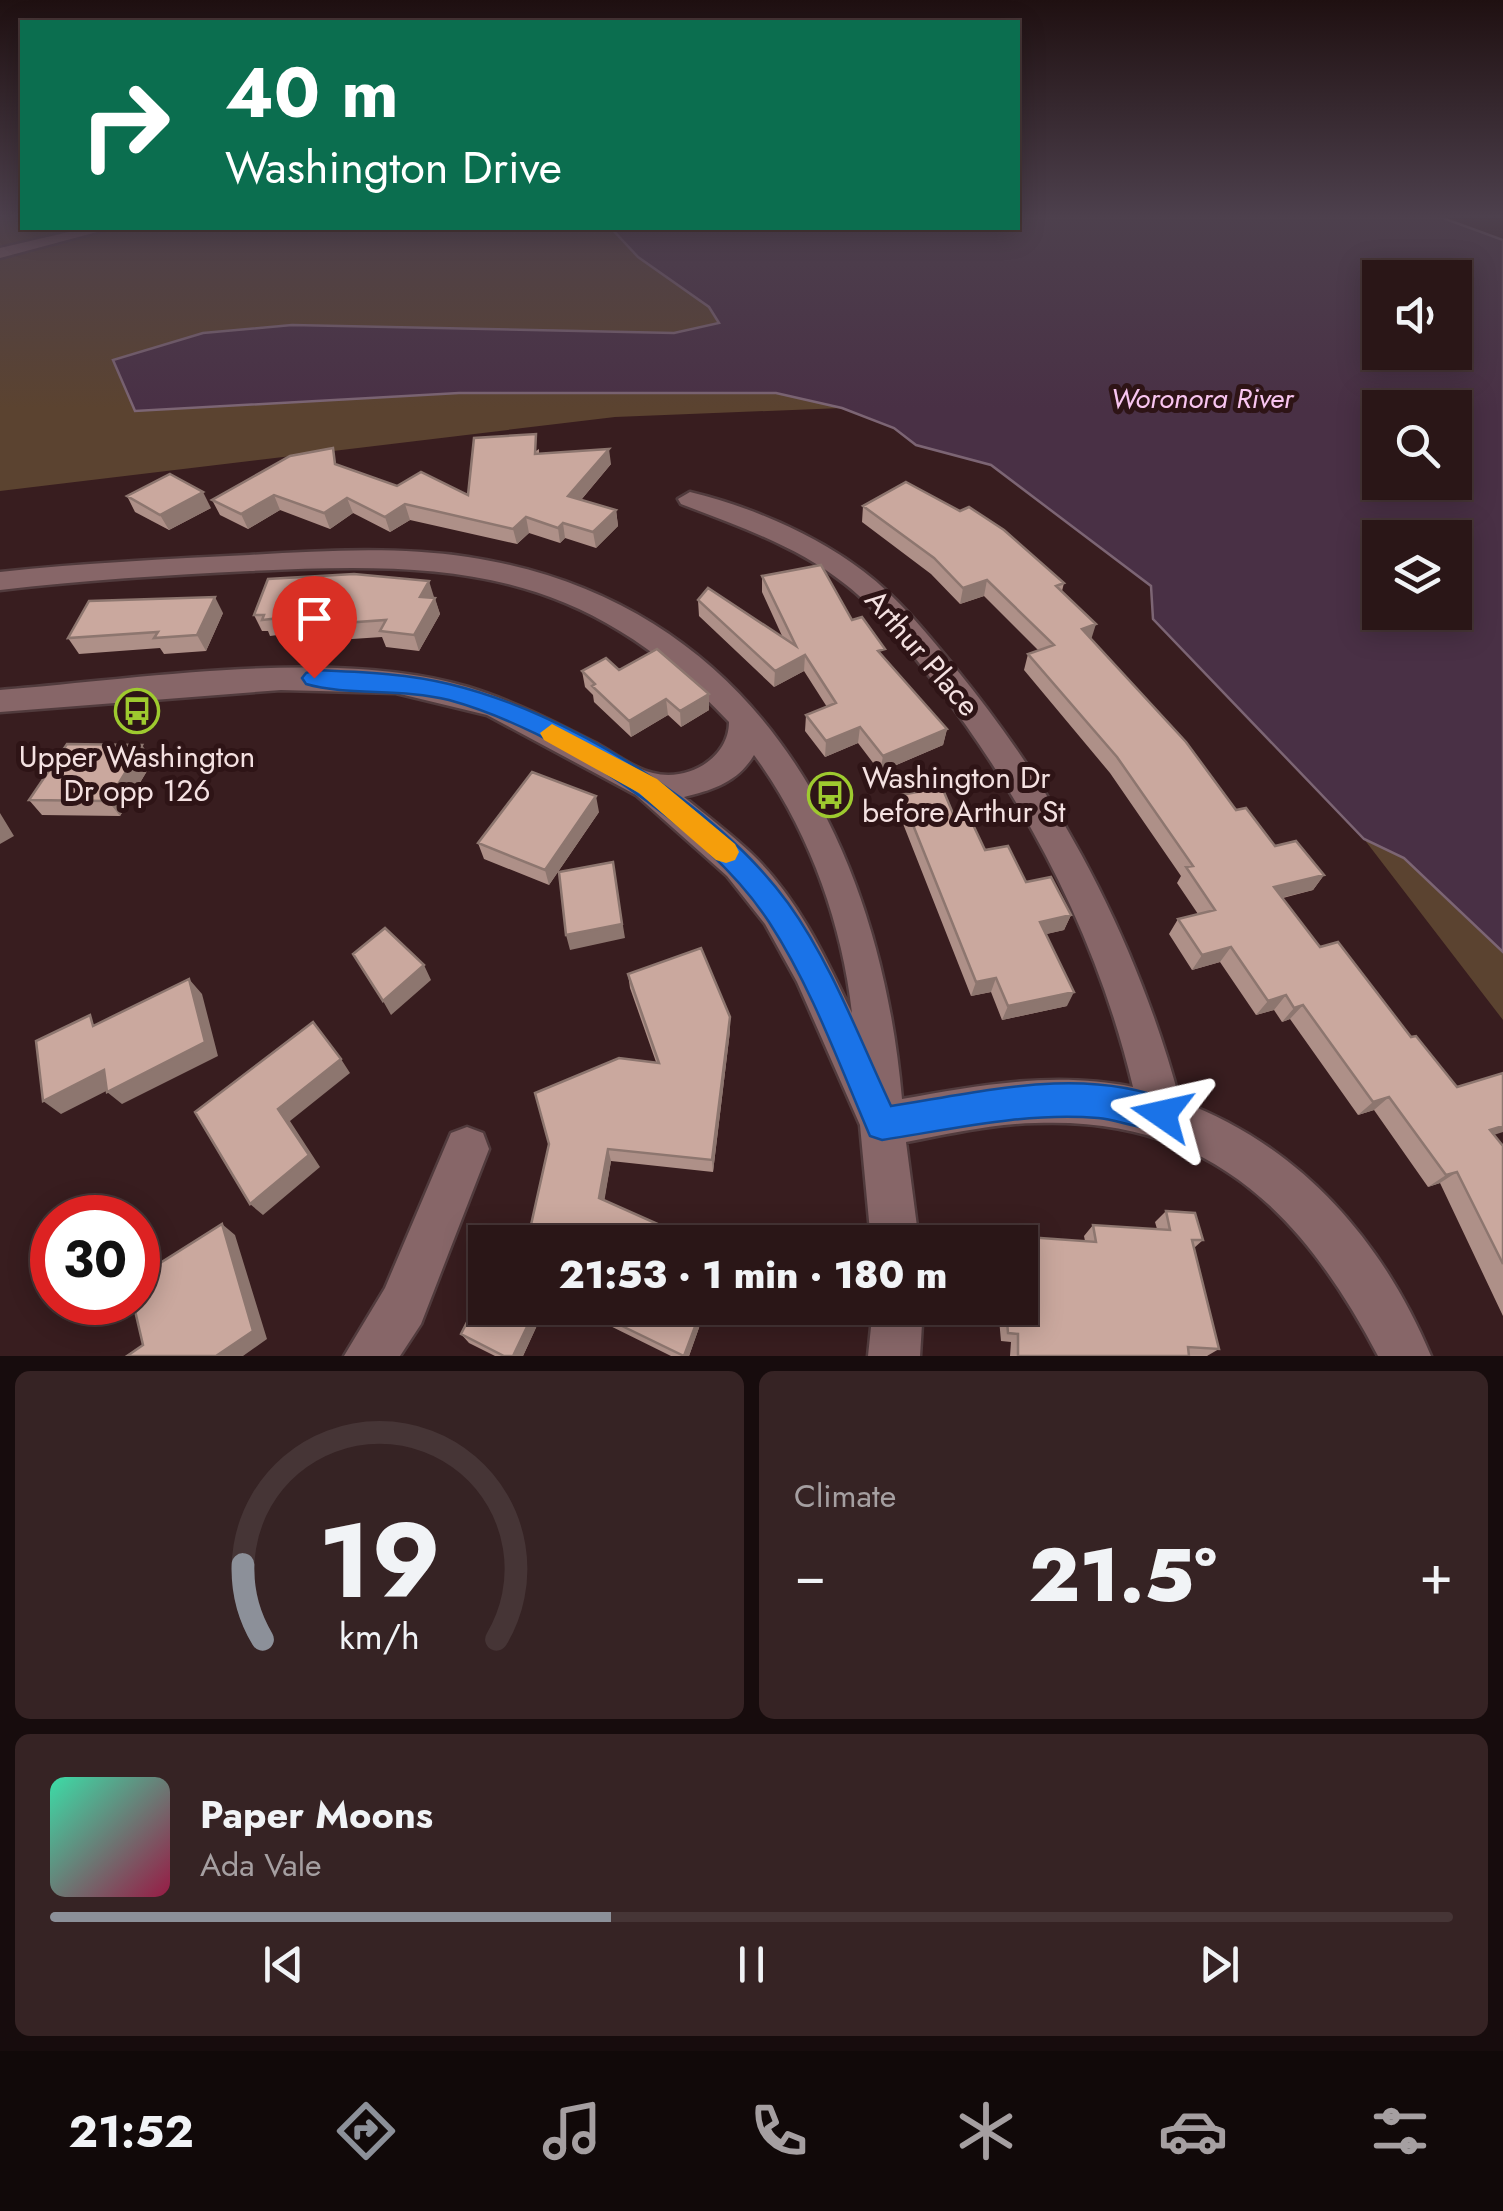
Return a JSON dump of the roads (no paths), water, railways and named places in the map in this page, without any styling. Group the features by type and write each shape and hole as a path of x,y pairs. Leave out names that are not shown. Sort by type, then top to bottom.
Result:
{"street":[{"name":"Arthur Place","path":"690,499 766,528 854,577 914,637 981,720 1010,761 1122,977 1148,1050 1162,1114"},
{"path":"0,581 130,569 385,558 499,570 586,599 694,665 746,717 793,781 846,904 864,966 874,1024 893,1225"},
{"path":"0,701 281,679 396,682 450,692 498,708 648,786 740,865 778,912 812,970 882,1124"},
{"path":"648,786 688,786 723,770 743,745 746,717"},
{"path":"882,1124 1033,1101 1100,1102 1162,1114 1214,1138 1258,1166 1308,1207 1349,1262 1404,1356"},
{"path":"370,1356 403,1306 467,1149"},
{"path":"894,1356 897,1325"}],"water":[{"name":"Woronora River","path":"672,281 1362,281 1362,370 1472,370 1472,281 1503,281 1503,952 1404,858 1364,839 1153,619 1151,586 991,465 916,445 894,428 842,408 776,393 459,393 135,411 113,360 203,333 292,325 674,333 719,323 709,307"}],"place":[{"name":"Upper Washington Dr opp 126","path":"137,711"},
{"name":"Washington Dr before Arthur St","path":"830,795"}]}
